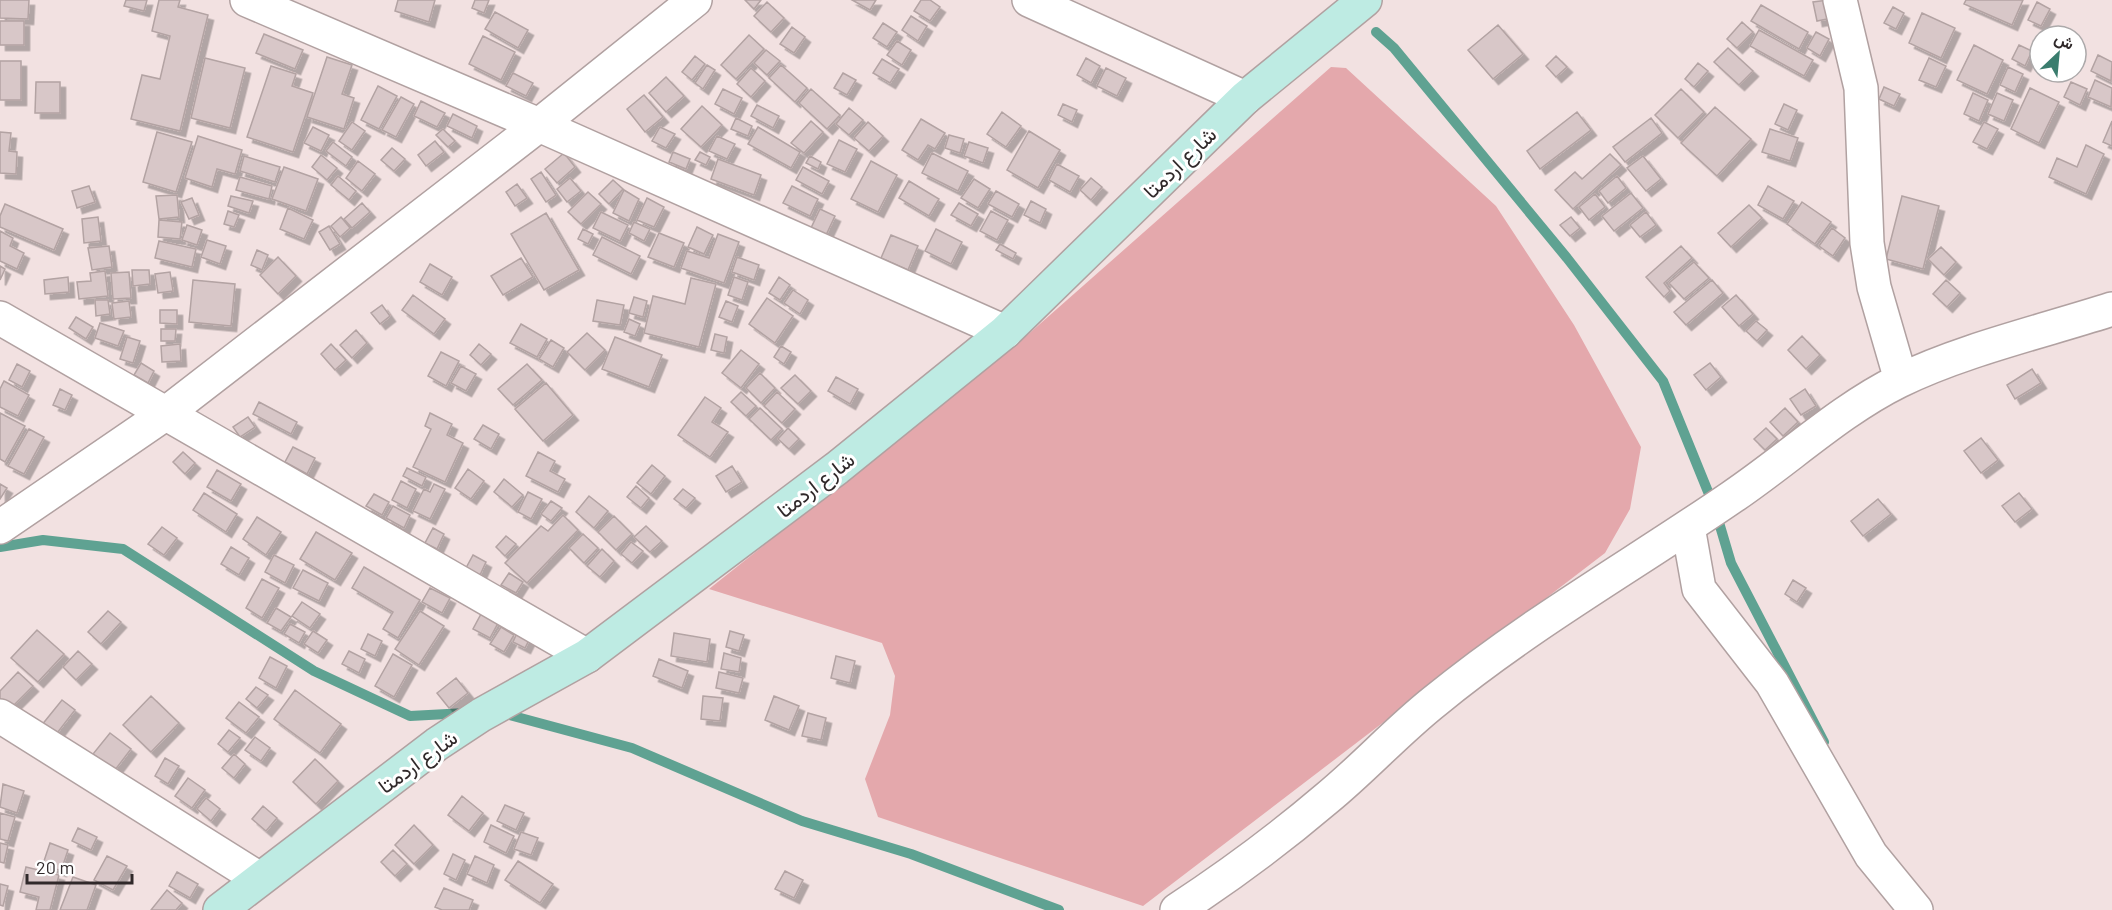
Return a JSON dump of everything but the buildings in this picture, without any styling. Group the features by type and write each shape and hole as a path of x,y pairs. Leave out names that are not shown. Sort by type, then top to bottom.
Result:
{"main road":[{"name":"شارع اردمتا","path":"220,910 258,878 437,744 481,715 587,656 837,468 1005,332 1245,98 1365,0"}],"street":[{"path":"247,0 539,125 1005,332"},
{"path":"0,527 165,414 539,125 695,0"},
{"path":"1029,0 1245,98"},
{"path":"1840,0 1861,88 1867,243 1874,287 1901,380"},
{"path":"1177,910 1239,869 1319,805 1436,700 1491,657 1549,615 1757,481 1874,394 1901,380 1950,361 2112,309"},
{"path":"0,318 587,656"},
{"path":"1688,527 1699,589 1772,683 1871,855 1916,910"},
{"path":"0,716 258,878"}],"shaded area":[{"path":"1331,67 1346,68 1496,206 1574,325 1641,447 1630,509 1605,553 1143,906 878,817 865,779 890,715 895,676 882,643 709,589 1024,338"}],"waterway":[{"path":"1376,32 1394,48 1567,258 1663,381 1715,509 1731,563 1824,742"},
{"path":"0,547 43,540 123,549 314,671 410,716 466,713"},
{"path":"502,713 632,748 802,821 911,854 1059,910"}]}
